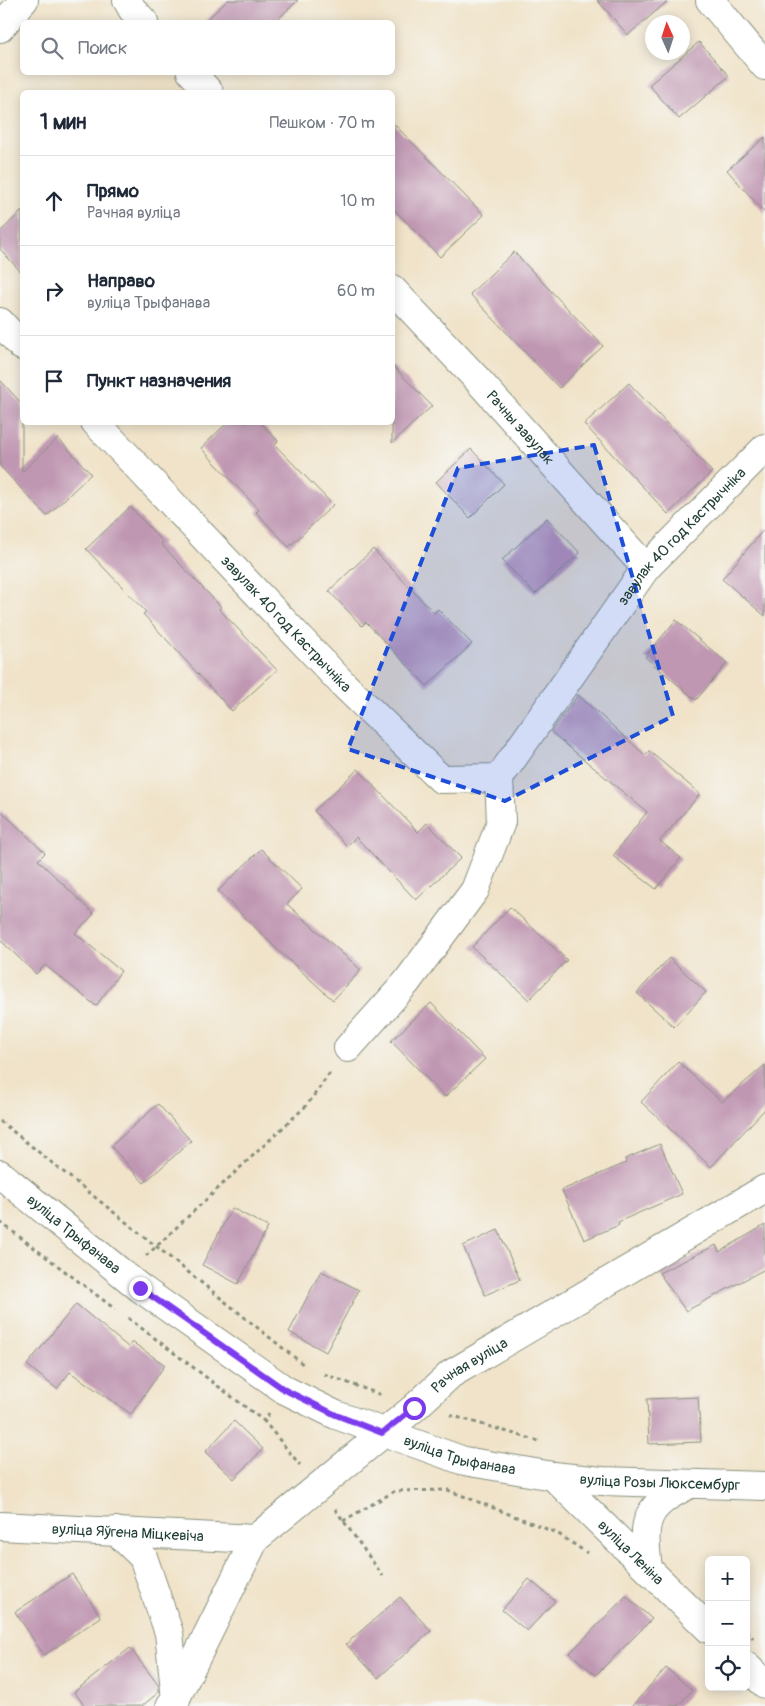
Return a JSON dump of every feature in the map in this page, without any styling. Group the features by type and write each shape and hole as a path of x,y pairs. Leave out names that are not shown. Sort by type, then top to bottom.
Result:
{"street":[{"path":"0,28 24,0"},
{"path":"127,0 142,20"},
{"path":"710,0 765,66"},
{"path":"194,75 207,90"},
{"name":"Рачны завулак","path":"395,291 646,568"},
{"path":"0,322 20,344"},
{"name":"завулак 40 год Кастрычніка","path":"98,425 344,684 441,779 499,778 646,568 765,448"},
{"path":"348,1048 406,983 475,890 501,822 499,778"},
{"name":"вуліца Трыфанава","path":"0,1174 125,1275 285,1390 336,1415 464,1461 553,1476"},
{"name":"Рачная вуліца","path":"174,1703 255,1539 414,1408 451,1374 765,1189"},
{"name":"вуліца Розы Люксембург","path":"553,1476 690,1484 765,1486"},
{"name":"вуліца Леніна","path":"553,1476 705,1625"},
{"path":"648,1569 644,1536 650,1512 663,1497 690,1484"},
{"name":"вуліца Яўгена Міцкевіча","path":"0,1526 116,1530 255,1539"},
{"path":"116,1530 143,1558 170,1633 174,1703"},
{"path":"750,1670 765,1684"}],"path":[{"path":"125,1275 307,1105 348,1048"},
{"path":"0,1121 308,1368"},
{"path":"0,1222 116,1310"},
{"path":"124,1315 264,1421"},
{"path":"344,1520 395,1492 448,1490 557,1533 590,1555"}],"highlighted area":[{"path":"594,445 673,716 505,801 348,749 458,468"}],"building":[{"path":"228,0 298,0 277,20 206,20"},
{"path":"597,0 669,0 651,15 645,15 645,20 628,35"},
{"path":"699,42 729,76 679,119 649,85 678,60 690,60 690,50"},
{"path":"395,125 484,215 440,257 395,210"},
{"path":"765,137 765,213 727,170"},
{"path":"20,213 20,271 0,249 0,232"},
{"path":"514,252 603,346 559,388 470,294"},
{"path":"395,368 432,406 392,443 392,425 395,425"},
{"path":"0,380 20,402 22,472 58,438 91,474 47,516 0,466"},
{"path":"629,383 712,472 668,514 584,424"},
{"path":"225,425 263,425 278,441 275,445 333,505 289,547 256,512 259,510 201,448"},
{"path":"471,449 504,484 470,518 436,482"},
{"path":"130,507 163,542 161,544 221,607 219,609 277,670 232,711 143,614 146,612 86,549"},
{"path":"547,518 580,553 535,594 502,560"},
{"path":"765,528 765,616 722,579"},
{"path":"373,549 434,613 438,609 472,644 427,686 366,622 362,626 329,591"},
{"path":"676,620 727,663 696,700 645,657"},
{"path":"578,695 645,755 649,751 700,794 660,841 681,858 656,889 613,856 647,812 551,732"},
{"path":"358,769 418,832 427,823 461,858 416,900 356,837 347,846 314,811"},
{"path":"0,810 45,853 38,860 94,914 75,933 121,971 96,1006 45,965 36,974 0,940"},
{"path":"261,849 302,889 287,904 361,970 333,1000 279,951 218,891"},
{"path":"510,907 567,960 529,1000 472,947"},
{"path":"669,958 706,992 674,1027 637,993"},
{"path":"431,1003 485,1059 445,1097 391,1041"},
{"path":"678,1062 722,1102 765,1065 765,1109 711,1167 641,1102"},
{"path":"158,1104 191,1141 144,1183 111,1146"},
{"path":"660,1144 682,1194 618,1222 619,1225 584,1240 562,1190 626,1163 625,1159"},
{"path":"232,1208 268,1227 238,1284 202,1265"},
{"path":"765,1225 765,1269 686,1311 659,1273 716,1245 719,1252"},
{"path":"498,1230 520,1280 485,1295 463,1246"},
{"path":"321,1271 359,1290 326,1352 289,1332"},
{"path":"76,1304 128,1347 132,1342 165,1365 131,1414 70,1372 57,1389 27,1365"},
{"path":"698,1397 701,1442 649,1444 647,1399"},
{"path":"234,1421 263,1449 234,1479 205,1452"},
{"path":"72,1574 101,1617 44,1655 15,1612"},
{"path":"529,1579 555,1601 527,1631 502,1610"},
{"path":"626,1596 652,1619 596,1675 570,1653"},
{"path":"400,1597 431,1631 378,1678 346,1644"},
{"path":"130,1648 159,1686 159,1692 142,1706 85,1706 74,1692"},
{"path":"666,1668 692,1690 678,1706 632,1706"}],"route":[{"path":"140,1288 285,1390 336,1415 382,1433 414,1408"}]}
